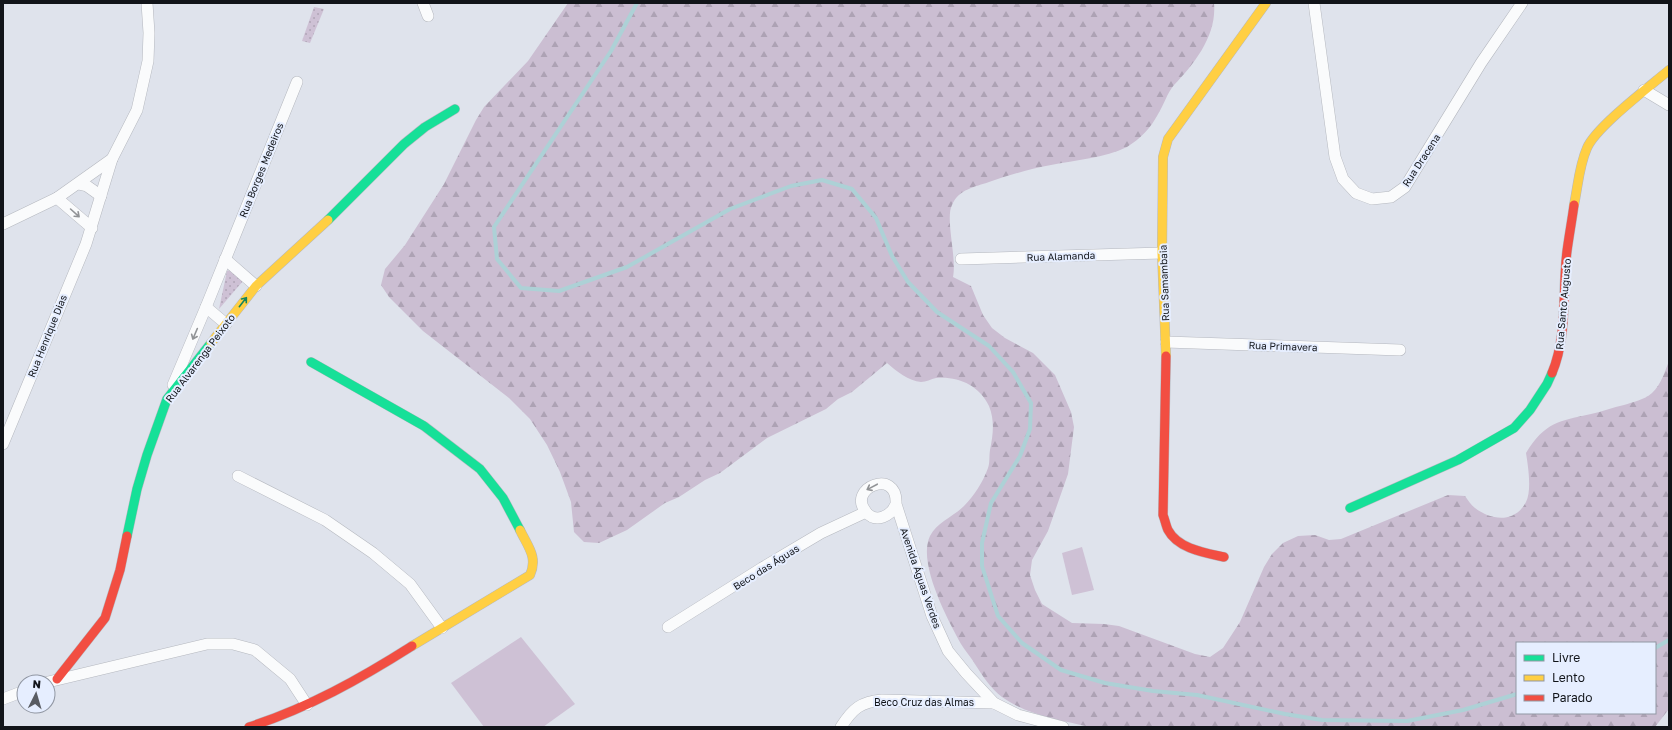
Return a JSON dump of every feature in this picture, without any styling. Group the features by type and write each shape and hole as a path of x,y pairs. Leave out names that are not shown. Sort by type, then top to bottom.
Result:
{"street":[{"name":"Rua Henrique Dias","path":"3,444 92,228 112,159 137,110 147,68 149,33 147,3"},
{"path":"423,3 428,16"},
{"name":"Rua Samambaia","path":"1224,557 1201,552 1180,542 1169,531 1163,515 1166,342 1162,253 1163,157 1168,139 1179,122 1266,3"},
{"name":"Rua Dracena","path":"1314,3 1335,157 1343,179 1356,193 1372,199 1391,197 1405,187 1481,63 1522,3"},
{"name":"Rua Santo Augusto","path":"1350,508 1458,460 1514,428 1530,410 1547,384 1558,358 1562,331 1567,251 1580,171 1588,147 1603,127 1644,90 1669,70"},
{"name":"Rua Borges Medeiros","path":"167,399 297,82"},
{"path":"1644,90 1669,105"},
{"name":"Rua Alvarenga Peixoto","path":"56,677 105,618 120,570 137,490 147,455 167,399 256,286 311,237 404,144 425,127 455,109"},
{"path":"3,224 57,198 112,159"},
{"path":"78,184 87,186 101,196"},
{"path":"57,198 92,228"},
{"name":"Rua Alamanda","path":"961,259 1162,253"},
{"path":"225,259 256,286"},
{"path":"206,307 226,324"},
{"name":"Rua Primavera","path":"1166,342 1400,350"},
{"path":"250,727 307,705 376,670 530,575 533,568 534,558 502,498 480,469 424,426 311,362"},
{"path":"238,476 325,520 373,553 410,584 442,628"},
{"name":"Avenida Águas Verdes","path":"866,512 862,501 863,495 870,486 882,484 892,489 932,616 948,651 966,673 994,702 1018,715 1063,727"},
{"path":"866,512 875,517 886,517 890,514 896,504"},
{"name":"Beco das Águas","path":"668,627 821,533 866,512"},
{"path":"56,680 207,644 233,644 255,650 290,679 307,705"},
{"path":"3,699 16,694"},
{"name":"Beco Cruz das Almas","path":"841,727 854,710 867,702 882,700 994,702"}],"green space":[{"path":"568,3 1214,3 1212,26 1203,48 1197,58 1167,95 1152,124 1145,133 1127,147 1109,154 1035,168 968,189 959,195 950,211 950,229 954,259 953,277 971,286 983,315 992,328 1005,338 1033,353 1055,375 1071,412 1074,427 1068,474 1048,531 1032,560 1030,575 1042,604 1072,623 1119,626 1195,654 1210,657 1223,648 1240,622 1264,567 1272,554 1283,543 1298,536 1315,535 1329,540 1341,539 1448,495 1465,496 1475,508 1489,516 1503,518 1510,517 1521,509 1528,497 1529,478 1526,453 1546,429 1561,421 1635,402 1646,397 1658,386 1669,361 1669,709 1655,727 1090,727 1033,713 1012,703 994,690 963,647 942,606 931,576 928,561 927,547 933,531 968,502 984,478 988,468 993,428 989,406 980,392 974,387 960,380 936,378 923,382 916,381 903,375 887,363 852,392 838,399 826,409 767,438 720,473 705,480 679,497 665,503 627,530 599,543 584,542 574,532 571,502 560,472 547,445 530,419 509,398 423,331 389,297 381,285 385,269 405,245 444,184 484,107 528,61"}],"shaded area":[{"path":"314,7 324,9 310,43 302,41"},
{"path":"230,270 243,281 219,309 227,271"},
{"path":"1082,547 1094,590 1072,595 1062,553"},
{"path":"521,637 575,704 543,727 484,727 451,683"}],"waterway":[{"path":"637,3 611,51 494,227 497,259 521,288 559,291 627,267 730,209 791,186 822,180 852,189 876,218 892,256 908,282 937,312 989,346 1013,372 1031,403 1030,429 1020,456 991,503 982,543 982,566 998,616 1022,643 1061,670 1105,683 1153,691 1197,695 1285,714 1322,720 1407,721 1463,710 1516,694"},
{"path":"1656,647 1669,640"}],"traffic: fast":[{"path":"328,220 404,144 425,127 455,109"},
{"path":"127,536 137,489 147,455 167,399 211,343"},
{"path":"311,362 424,426 480,469 503,498 520,530"},
{"path":"1350,508 1458,460 1514,428 1530,410 1547,384 1552,373"}],"traffic: slow":[{"path":"1166,356 1162,253 1163,157 1168,139 1266,3"},
{"path":"1574,205 1582,162 1592,139 1624,108 1669,70"},
{"path":"211,343 256,286 328,220"},
{"path":"412,646 530,575 533,563 531,552 520,530"}],"traffic: jam":[{"path":"1552,373 1560,344 1564,313 1567,251 1574,205"},
{"path":"1166,356 1163,515 1168,530 1178,542 1193,549 1224,557"},
{"path":"57,679 105,618 120,570 127,536"},
{"path":"249,727 313,702 373,670 412,646"}]}
